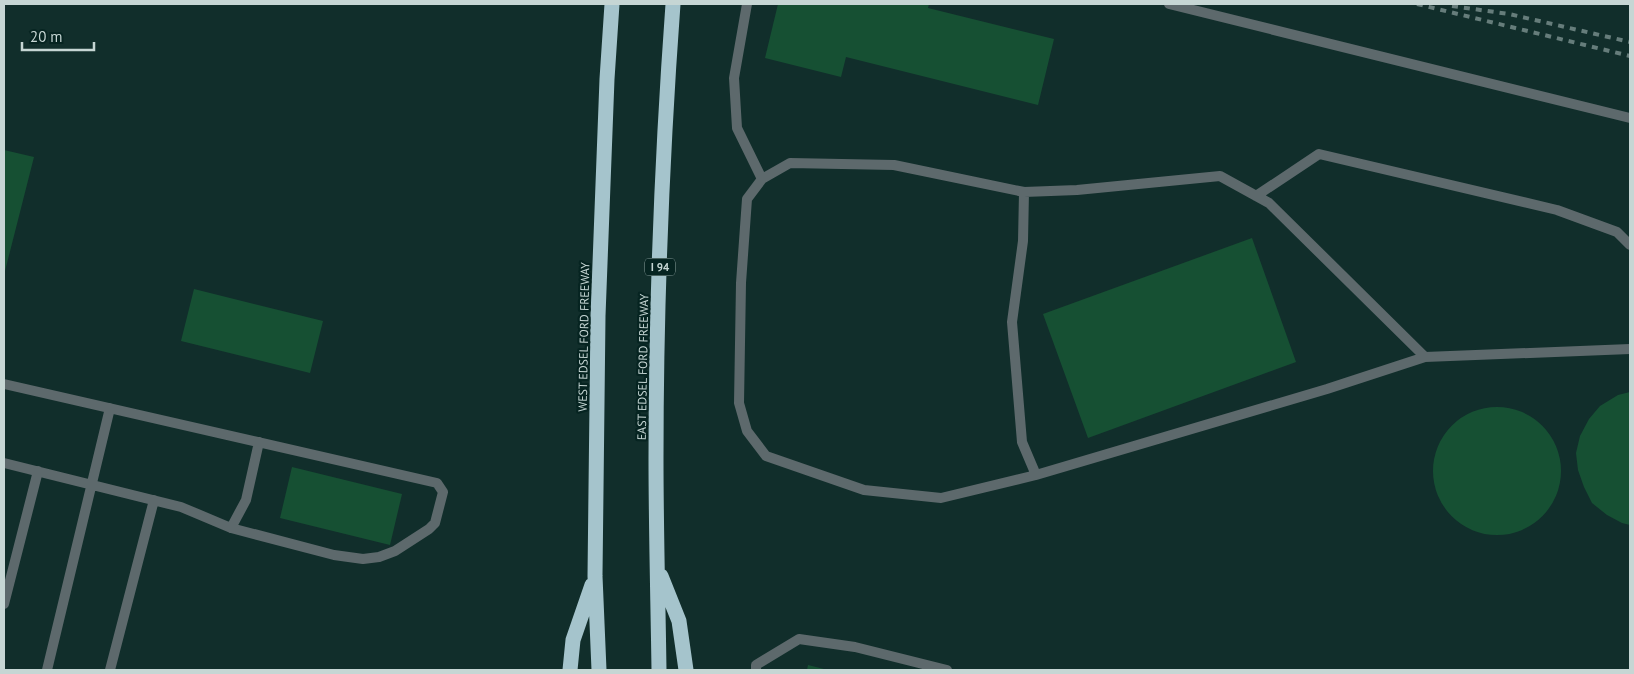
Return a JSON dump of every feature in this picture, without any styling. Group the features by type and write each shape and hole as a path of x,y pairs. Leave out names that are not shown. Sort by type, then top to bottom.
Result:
{"highway":[{"name":"WEST EDSEL FORD FREEWAY","path":"599,670 595,576 598,316 607,79 612,4"},
{"name":"EAST EDSEL FORD FREEWAY","path":"659,670 656,458 666,96 673,4"},
{"path":"658,568 679,621 686,670"},
{"path":"570,670 573,640 595,576"}],"lane":[{"path":"747,4 734,78 737,128 762,179"},
{"path":"1169,4 1630,118"},
{"path":"1256,196 1319,154 1557,210 1617,232 1630,245"},
{"path":"1425,357 1269,203 1220,176 1078,190 1024,192 894,165 790,163 762,179 747,199 741,282 739,403 747,431 766,456 864,490 941,498 1036,475 1425,357 1630,349"},
{"path":"1024,192 1023,241 1012,322 1022,442 1036,475"},
{"path":"4,384 437,483 443,492 435,523 429,529 394,552 379,557 363,559 334,554 231,528 181,507 4,463"},
{"path":"47,670 110,408"},
{"path":"231,528 246,500 259,442"},
{"path":"4,604 38,471"},
{"path":"110,670 154,500"},
{"path":"756,670 756,665 799,639 855,647 947,670"}],"building":[{"path":"778,4 929,4 928,8 1054,39 1038,105 846,57 841,77 765,58"},
{"path":"4,150 34,157 4,275"},
{"path":"1252,238 1296,362 1088,438 1043,314"},
{"path":"194,289 323,321 310,373 181,341"},
{"path":"1630,392 1630,525 1607,515 1592,503 1578,470 1576,453 1580,436 1589,419 1600,406 1618,395"},
{"path":"1497,407 1510,408 1522,412 1542,426 1556,446 1560,458 1560,484 1556,496 1542,516 1522,530 1510,534 1497,535 1484,534 1472,530 1452,516 1438,496 1434,484 1433,471 1434,458 1438,446 1452,426 1472,412 1484,408"},
{"path":"292,467 402,494 390,545 280,518"},
{"path":"808,665 828,670 807,670"}],"railway":[{"path":"1417,4 1630,56"},
{"path":"1452,6 1509,14 1630,42"}]}
